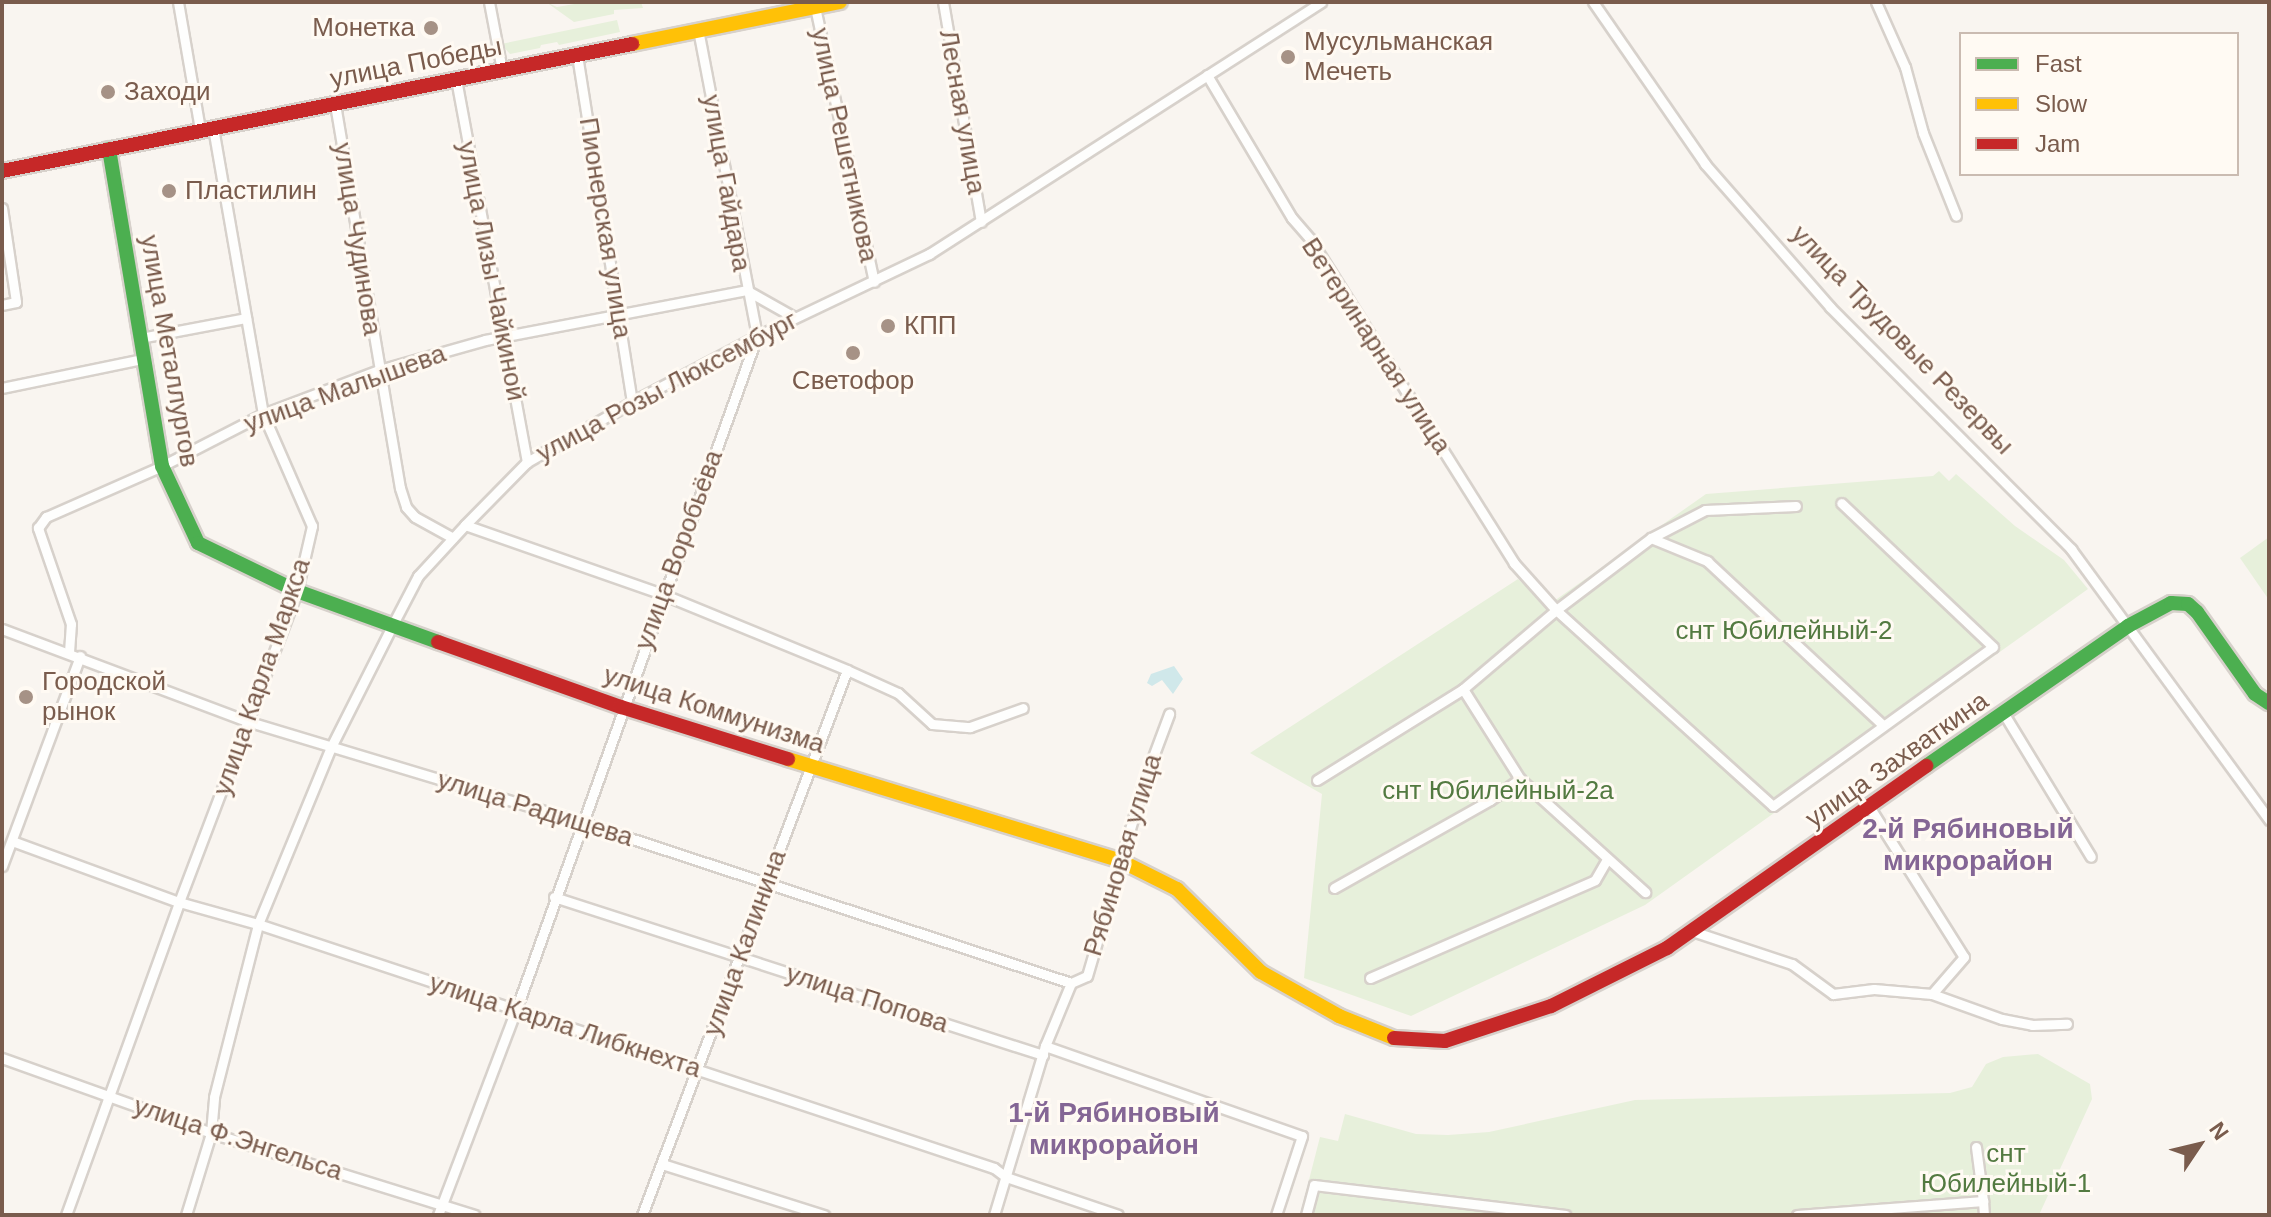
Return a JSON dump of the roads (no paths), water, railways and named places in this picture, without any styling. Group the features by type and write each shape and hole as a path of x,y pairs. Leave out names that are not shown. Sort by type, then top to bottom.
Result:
{"street":[{"name":"улица Карла Маркса","path":"66,1215 179,902 250,722 297,591 312,526 263,414 246,318 178,2"},
{"path":"489,2 502,70"},
{"name":"улица Победы","path":"2,171 840,2"},
{"name":"Лесная улица","path":"943,2 981,222"},
{"name":"улица Розы Люксембург","path":"186,1215 211,1133 214,1097 258,924 331,747 393,624 418,576 465,525 527,462 632,402 794,317 874,282 981,222 1321,2"},
{"name":"улица Трудовые Резервы","path":"1593,2 1705,164 1830,307 2048,523 2128,626 2269,820"},
{"path":"1876,2 1905,67 1923,133 1956,216"},
{"name":"улица Решетникова","path":"809,6 874,282"},
{"name":"улица Гайдара","path":"698,30 757,336"},
{"name":"Пионерская улица","path":"577,55 632,402"},
{"name":"Ветеринарная улица","path":"1207,75 1292,218 1318,252 1514,563 1556,610 1773,806 1883,725"},
{"name":"улица Лизы Чайкиной","path":"456,79 527,462"},
{"name":"улица Чудинова","path":"335,104 379,370 406,507 415,517 453,538"},
{"name":"улица Металлургов","path":"109,149 162,466 198,543 297,591"},
{"path":"2,208 16,302 2,305"},
{"path":"746,290 794,317"},
{"name":"улица Малышева","path":"69,652 71,624 38,528 46,517 162,466 263,414 379,370 502,338 746,290"},
{"path":"140,338 246,318"},
{"name":"улица Воробьёва","path":"438,1215 516,1010 621,707 757,336"},
{"path":"2,388 142,359"},
{"path":"1651,538 1707,561 1883,725 1993,647 1841,503"},
{"path":"1317,780 1463,689 1556,610 1651,538 1705,510 1796,506"},
{"path":"465,525 662,594 847,670 898,693 928,722 937,725 970,727 1023,708"},
{"name":"улица Коммунизма","path":"297,591 621,707 1121,861 1177,889 1261,972 1339,1016 1398,1039 1445,1041 1551,1006 1667,948 1692,931"},
{"path":"2128,626 2171,603 2188,604 2202,616 2255,694 2269,703"},
{"name":"улица Захваткина","path":"1692,931 2128,626"},
{"name":"улица Радищева","path":"2,629 250,722 581,822 1071,983"},
{"path":"2,866 80,656"},
{"name":"улица Калинина","path":"642,1215 847,670"},
{"path":"1463,689 1520,779 1606,861 1645,892"},
{"name":"Рябиновая улица","path":"994,1215 1044,1050 1071,983 1087,976 1144,781 1169,714"},
{"path":"2004,714 2091,857"},
{"path":"1334,888 1490,800 1520,779"},
{"path":"1870,808 1964,957 1932,994"},
{"name":"улица Карла Либкнехта","path":"12,841 179,902 258,924 994,1168 1006,1177 1118,1215"},
{"path":"1370,978 1595,880 1606,861"},
{"name":"улица Попова","path":"554,897 739,959 1044,1050 1302,1136 1276,1215"},
{"path":"1692,931 1792,964 1833,994 1874,989 1932,994 2002,1019 2032,1025 2067,1024"},
{"name":"улица Ф.Энгельса","path":"2,1058 211,1133 475,1215"},
{"path":"1976,1147 1984,1215"},
{"path":"662,1164 824,1215"},
{"path":"1306,1215 1314,1185 1565,1215"},
{"path":"1797,1215 1983,1201"}],"water":[{"path":"1174,666 1183,679 1173,694 1162,680 1152,686 1147,683 1151,674"}],"place":[{"name":"Монетка","path":"431,28"},
{"name":"Мусульманская Мечеть","path":"1288,57"},
{"name":"Заходи","path":"108,92"},
{"name":"Пластилин","path":"169,191"},
{"name":"КПП","path":"888,326"},
{"name":"Светофор","path":"853,353"},
{"name":"Городской рынок","path":"26,697"}],"district":[{"name":"2-й Рябиновый микрорайон","path":"1968,845"},
{"name":"1-й Рябиновый микрорайон","path":"1114,1129"}],"park label":[{"name":"снт Юбилейный-2","path":"1784,631"},
{"name":"снт Юбилейный-2а","path":"1498,791"},
{"name":"снт Юбилейный-1","path":"2006,1169"}]}
